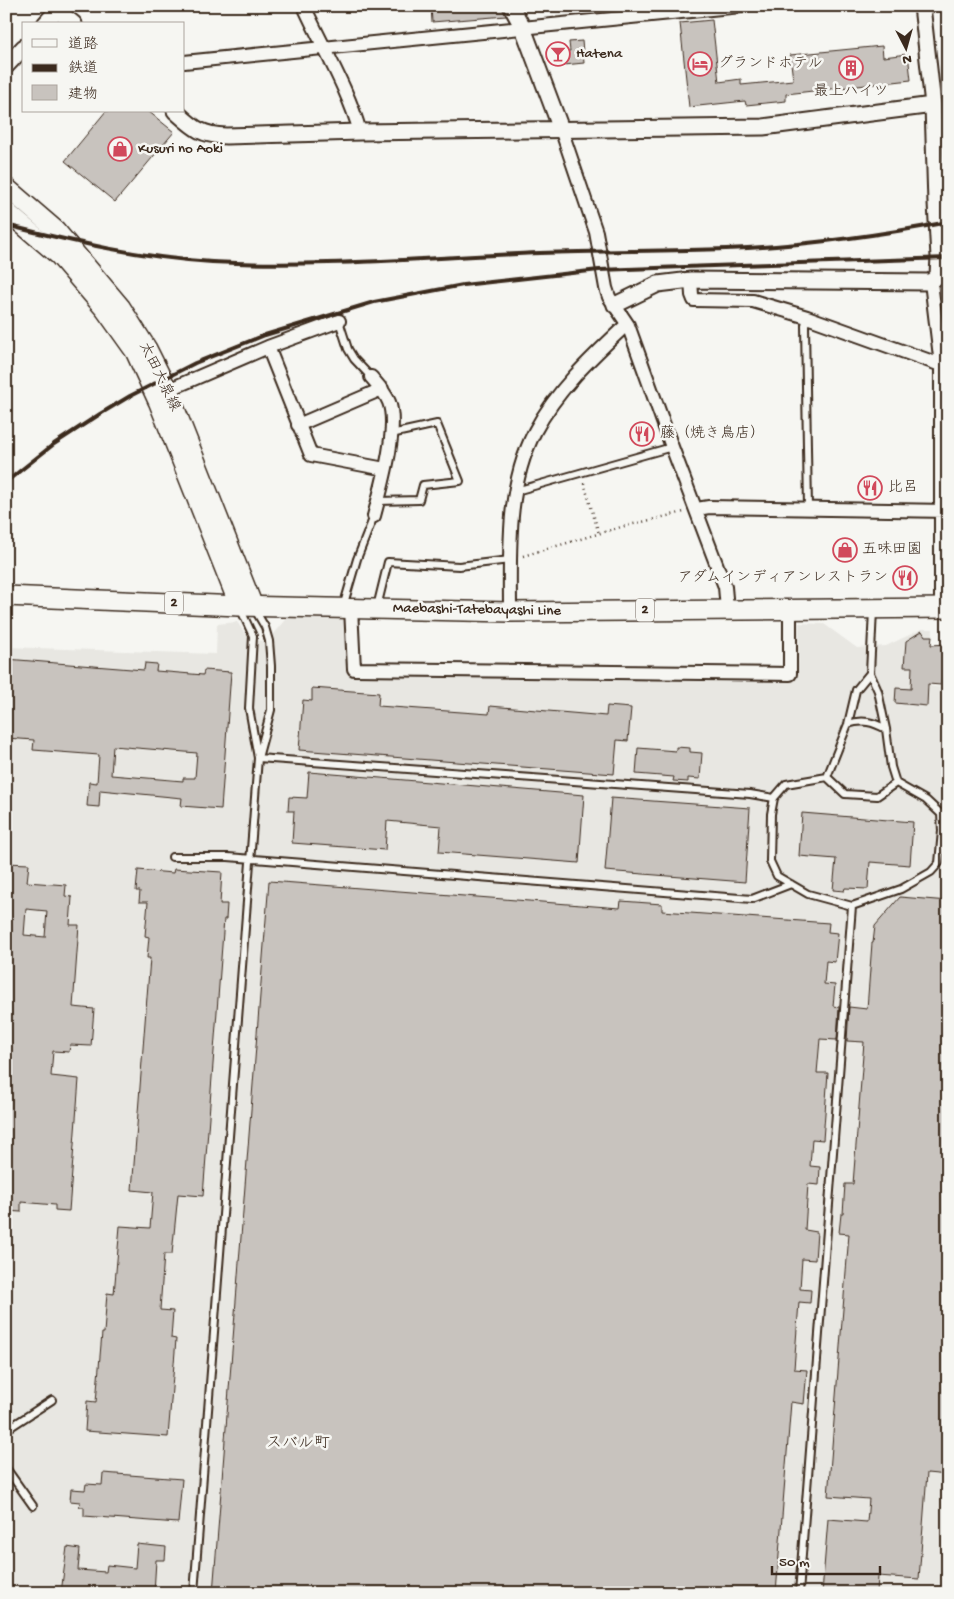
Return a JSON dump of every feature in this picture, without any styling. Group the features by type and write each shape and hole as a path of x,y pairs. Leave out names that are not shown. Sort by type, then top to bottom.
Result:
{"main road":[{"name":"太田大泉線","path":"6,187 56,230 121,308 147,348 168,390 246,606"},
{"name":"太田大泉線","path":"6,212 59,256 105,310 135,352 246,606"},
{"name":"Maebashi-Tatebayashi Line","path":"6,596 246,606 510,612 873,607 944,608"}],"street":[{"path":"304,6 356,119 360,132"},
{"path":"511,6 523,28 561,129 596,232 609,297 628,325 672,447 726,587 727,609"},
{"path":"185,62 740,6"},
{"path":"615,306 658,284 691,280 931,282 938,275 939,257 933,105 922,6"},
{"path":"46,22 57,7 72,22"},
{"path":"6,66 22,49"},
{"path":"176,112 199,131 210,136 226,136 360,132 763,126 933,105"},
{"path":"691,280 694,300 754,301 807,317 941,365"},
{"path":"931,282 941,365 944,608"},
{"path":"168,390 268,347 339,321"},
{"path":"510,612 510,528 522,465 535,432 552,405 586,363 628,325"},
{"path":"268,347 310,455 385,469"},
{"path":"371,377 382,389 391,410 391,434 374,516"},
{"path":"298,425 382,389"},
{"path":"697,509 710,507 944,511"},
{"path":"347,608 354,669 790,674 790,608"}],"lane":[{"path":"807,317 805,325 808,509"},
{"path":"339,321 351,354 371,377"},
{"path":"378,501 419,500 423,485 460,481 437,424 391,434"},
{"path":"516,491 672,447"},
{"path":"347,608 357,559 374,516"},
{"path":"376,609 388,562 459,566 510,560"},
{"path":"194,1593 258,758 271,710 271,666 268,642 264,627 246,606"},
{"path":"246,606 253,636 249,708 258,758"},
{"path":"827,777 786,784 774,798 771,814 770,861 777,876 808,894 852,906 901,889 931,872 939,863 942,831 940,814 926,800 896,783 891,767 878,691 870,673 873,607"},
{"path":"827,777 848,724 856,690 870,673"},
{"path":"848,724 859,721 874,722 886,729"},
{"path":"258,758 750,794 774,798"},
{"path":"827,777 845,794 877,796 896,783"},
{"path":"172,857 228,857 752,899 791,884"},
{"path":"799,1593 852,906"},
{"path":"6,1430 52,1400"},
{"path":"6,1468 33,1506"}],"path":[{"path":"582,473 599,534"},
{"path":"510,560 599,534 697,509"}],"shaded area":[{"path":"290,615 348,619 350,674 798,677 799,623 824,624 857,648 886,646 922,629 933,629 930,686 948,688 948,1593 6,1593 6,647 216,654 217,624 237,622 250,640 268,641"}],"building":[{"path":"431,6 502,6 506,16 432,22"},
{"path":"712,20 719,82 741,79 741,85 793,80 790,55 882,46 883,57 908,54 911,80 786,94 786,101 746,105 745,101 689,107 680,23"},
{"path":"582,41 584,63 554,66 553,52 570,51 569,42"},
{"path":"105,112 149,112 174,132 115,202 65,161"},
{"path":"922,631 925,636 932,636 931,645 948,644 948,662 943,662 941,685 928,684 927,706 895,703 896,688 911,689 912,667 904,667 906,641"},
{"path":"6,659 144,670 145,663 157,664 156,671 203,675 204,670 231,672 221,809 181,806 182,798 100,790 99,807 87,806 89,782 97,783 99,755 33,750 34,740 6,738","holes":["113,746 197,753 195,778 183,778 183,781 111,775"]},
{"path":"312,688 379,693 378,706 489,714 490,706 606,716 607,706 631,708 628,741 617,740 614,774 299,750 303,700 312,701"},
{"path":"676,747 690,748 690,752 702,753 700,779 688,778 688,782 673,781 674,777 636,774 638,748 676,751"},
{"path":"309,772 584,795 579,863 439,852 441,826 387,821 385,850 292,843 294,811 288,811 289,797 307,798"},
{"path":"611,798 750,808 745,882 605,871"},
{"path":"802,813 913,822 910,865 870,862 868,889 845,888 844,891 833,890 836,859 799,856"},
{"path":"6,863 29,864 27,882 66,885 65,896 72,897 70,925 79,925 73,1007 94,1009 91,1046 70,1045 69,1052 53,1051 51,1076 79,1079 69,1211 55,1210 55,1205 21,1202 21,1212 6,1211","holes":["26,909 47,911 45,937 24,935"]},
{"path":"174,869 222,872 220,904 227,904 226,919 224,919 203,1196 178,1194 172,1254 164,1254 160,1310 173,1311 171,1338 176,1339 168,1437 85,1431 87,1401 96,1402 107,1293 114,1294 120,1226 150,1228 153,1192 132,1190 150,958 147,958 149,937 145,936 148,902 139,902 140,891 136,891 138,870 173,873"},
{"path":"269,881 620,908 621,901 662,904 662,911 829,923 828,932 838,933 835,962 826,961 824,984 835,985 833,1006 839,1007 837,1040 820,1039 817,1073 828,1073 823,1140 812,1139 810,1166 820,1167 819,1185 808,1184 805,1230 817,1232 815,1260 802,1259 800,1289 811,1290 810,1303 799,1302 794,1369 807,1370 804,1404 791,1402 776,1593 595,1593 596,1589 569,1587 568,1593 213,1593"},
{"path":"900,897 948,901 948,1475 927,1473 919,1579 878,1576 877,1593 822,1593 828,1519 867,1522 869,1499 828,1496 849,1234 839,1233 841,1214 843,1214 845,1184 853,1184 864,1042 847,1041 849,1007 867,1009 875,926"},
{"path":"103,1473 182,1479 178,1523 84,1516 84,1507 79,1507 80,1502 70,1501 71,1489 85,1490 86,1484 102,1485"},
{"path":"137,1544 166,1547 165,1560 156,1560 154,1593 61,1593 67,1547 80,1549 78,1570 106,1572 107,1565 135,1568"}],"railway":[{"path":"6,225 83,243 160,257 212,262 294,264 540,253 754,248 837,240 948,222"},
{"path":"6,482 54,444 100,414 130,396 195,363 265,335 374,302 463,285 599,270 948,258"}],"place":[{"name":"Hatena","path":"558,54"},
{"name":"グランドホテル","path":"700,64"},
{"name":"最上ハイツ","path":"851,68"},
{"name":"Kusuri no Aoki","path":"120,149"},
{"name":"藤（焼き鳥店）","path":"642,434"},
{"name":"比呂","path":"870,488"},
{"name":"五味田園","path":"845,550"},
{"name":"アダムインディアンレストラン","path":"905,578"}],"district":[{"name":"スバル町","path":"298,1444"}]}
